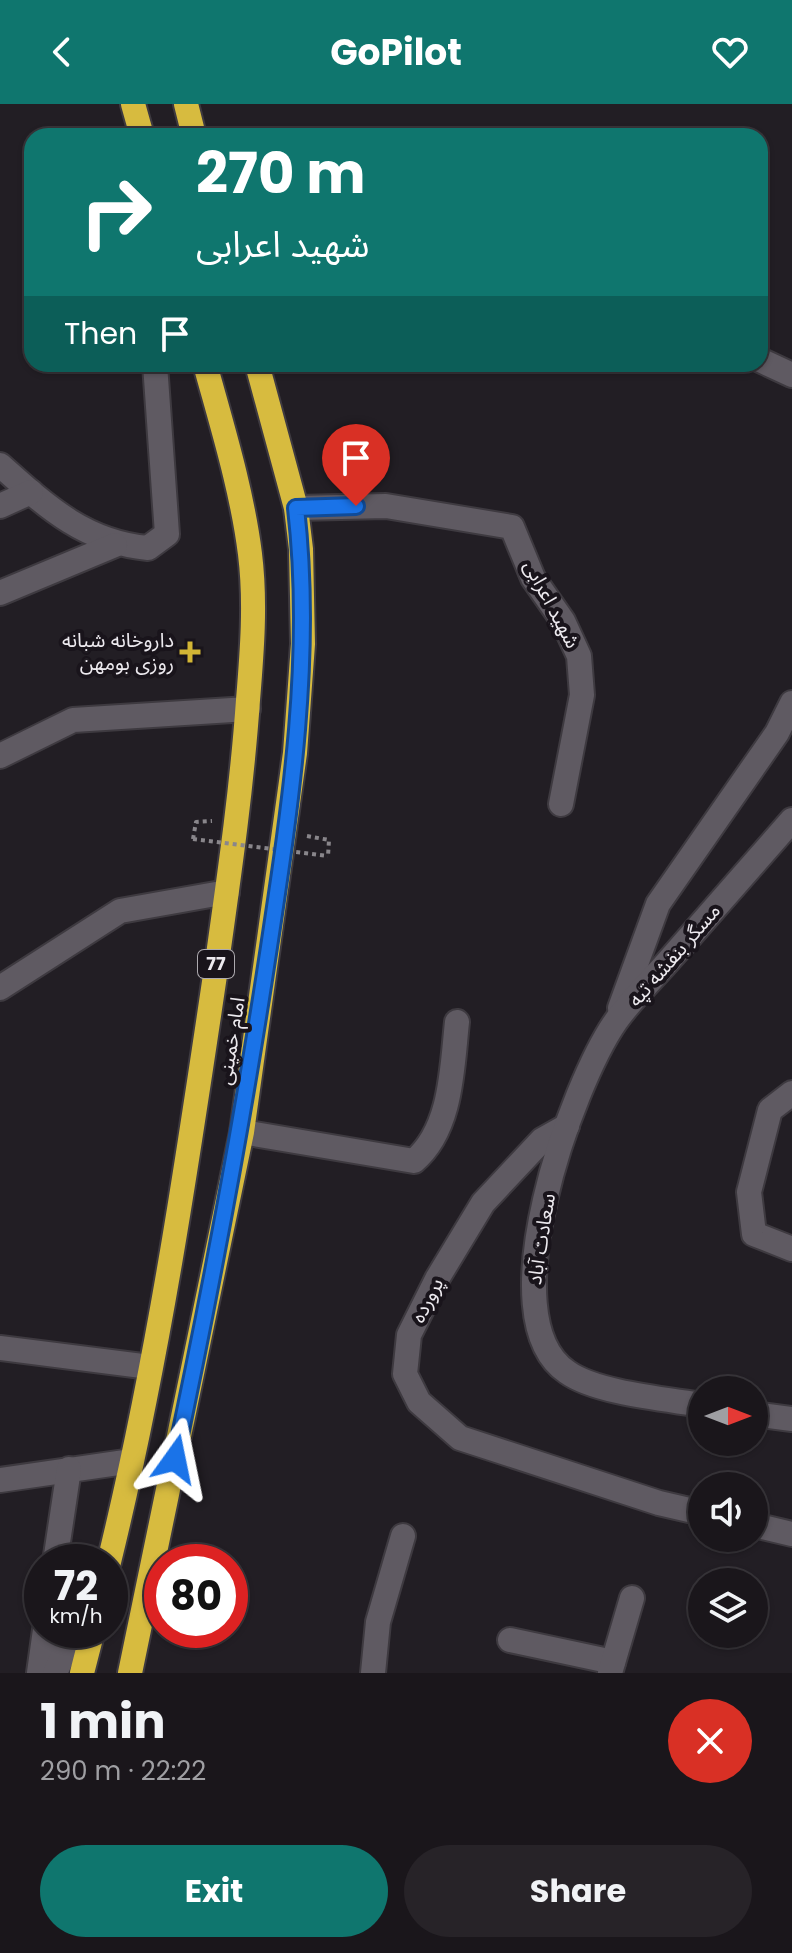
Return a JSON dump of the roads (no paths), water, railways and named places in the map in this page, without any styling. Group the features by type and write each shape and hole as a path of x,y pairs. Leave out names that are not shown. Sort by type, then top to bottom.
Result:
{"highway":[{"path":"133,104 140,128"},
{"path":"186,104 192,128"},
{"name":"امام خمینی","path":"112,1544 150,1367 192,1126 227,892 248,709 253,643 250,555 231,460 207,372"},
{"name":"امام خمینی","path":"130,1673 242,1132 295,753 303,644 296,508 259,372"},
{"path":"82,1673 88,1648"}],"street":[{"path":"768,364 792,375"},
{"path":"0,465 54,513 115,545 148,548 167,534 156,372"},
{"path":"0,506 31,492"},
{"name":"شهید اعرابی","path":"296,508 386,506 512,527 533,578 563,621 579,656 582,695 561,804"},
{"path":"0,593 115,545"},
{"path":"615,1022 658,904 777,733 792,703"},
{"path":"0,756 73,720 248,709"},
{"name":"مسگر بنفشه تپه","path":"570,1114 615,1022 792,820"},
{"path":"0,988 120,911 227,892"},
{"path":"242,1132 414,1161 427,1150 447,1100 457,1022"},
{"path":"792,1093 770,1110 749,1192 754,1234 792,1249"},
{"name":"سعادت آباد","path":"570,1114 546,1193 531,1291 539,1336 566,1372 617,1390 688,1403"},
{"name":"پرورده","path":"570,1114 483,1203 437,1279 409,1335 405,1374 419,1402 460,1438 688,1510"},
{"path":"0,1348 150,1367"},
{"path":"768,1416 792,1419"},
{"path":"0,1480 132,1461"},
{"path":"58,1544 69,1469"},
{"path":"768,1528 792,1534"},
{"path":"373,1673 378,1622 403,1536"},
{"path":"510,1640 611,1668 632,1598"},
{"path":"139,1638 144,1673"},
{"path":"39,1673 42,1648"},
{"path":"55,1673 67,1648"}],"place":[{"name":"داروخانه شبانه روزی بومهن","path":"190,652"}]}
